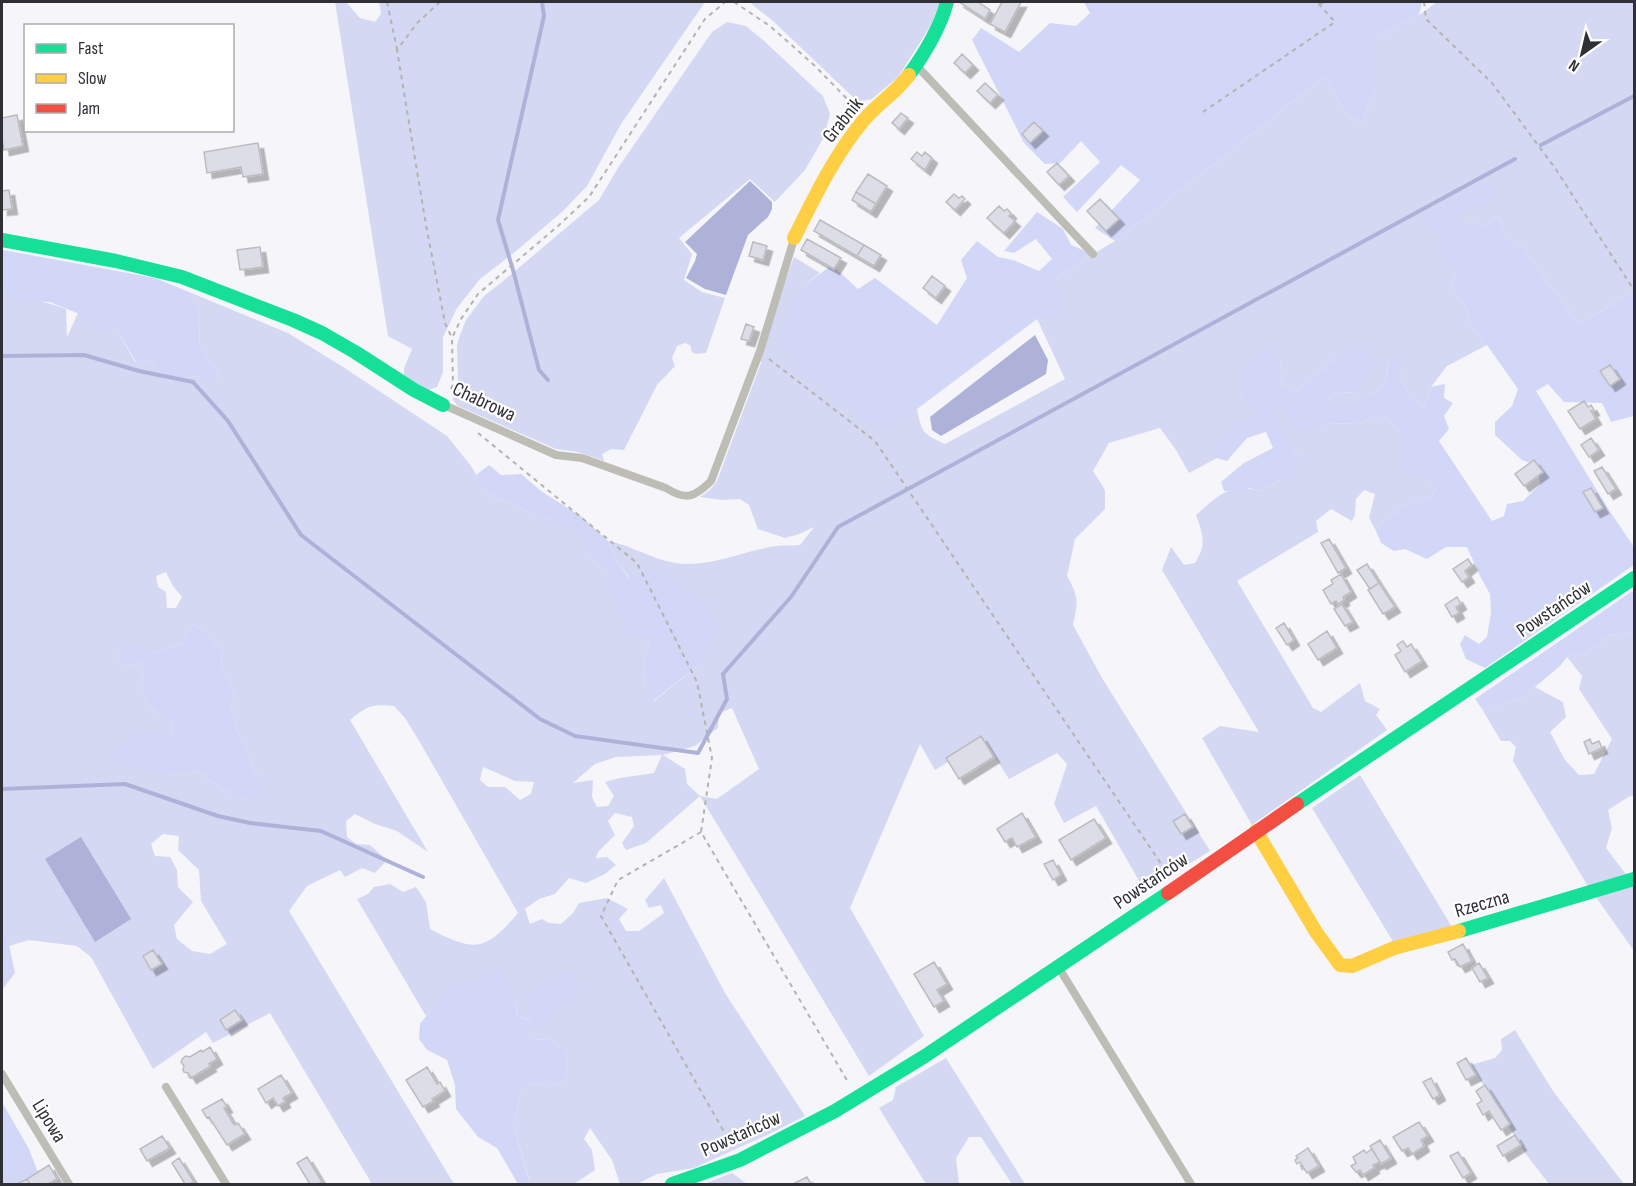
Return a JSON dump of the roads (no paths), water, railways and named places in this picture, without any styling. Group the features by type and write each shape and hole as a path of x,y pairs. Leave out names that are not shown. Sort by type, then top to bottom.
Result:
{"street":[{"name":"Grabnik","path":"794,238 827,174 865,118 898,90 925,51 946,11 947,2"},
{"name":"Chabrowa","path":"2,240 116,261 182,277 322,333 414,390 443,405"},
{"name":"Powstańców","path":"672,1185 740,1160 835,1111 925,1056 1635,578"},
{"name":"Rzeczna","path":"1256,831 1316,932 1340,965 1352,966 1394,948 1460,932 1635,879"}],"lane":[{"path":"916,64 1093,254"},
{"name":"Chabrowa","path":"443,405 556,455 582,458 666,488 675,494 687,496 700,492 711,481 760,351 794,238"},
{"path":"1058,966 1191,1185"},
{"name":"Lipowa","path":"2,1074 69,1185"},
{"path":"166,1087 226,1185"}],"waterway":[{"path":"542,2 544,16 498,220 539,370 548,380"},
{"path":"1541,145 1634,96"},
{"path":"2,356 84,355 139,371 193,382 228,421 301,535 540,719 575,736 698,753 727,699 723,674 791,597 838,527 1515,159"},
{"path":"2,789 125,784 218,816 250,823 321,831 423,877"}]}
